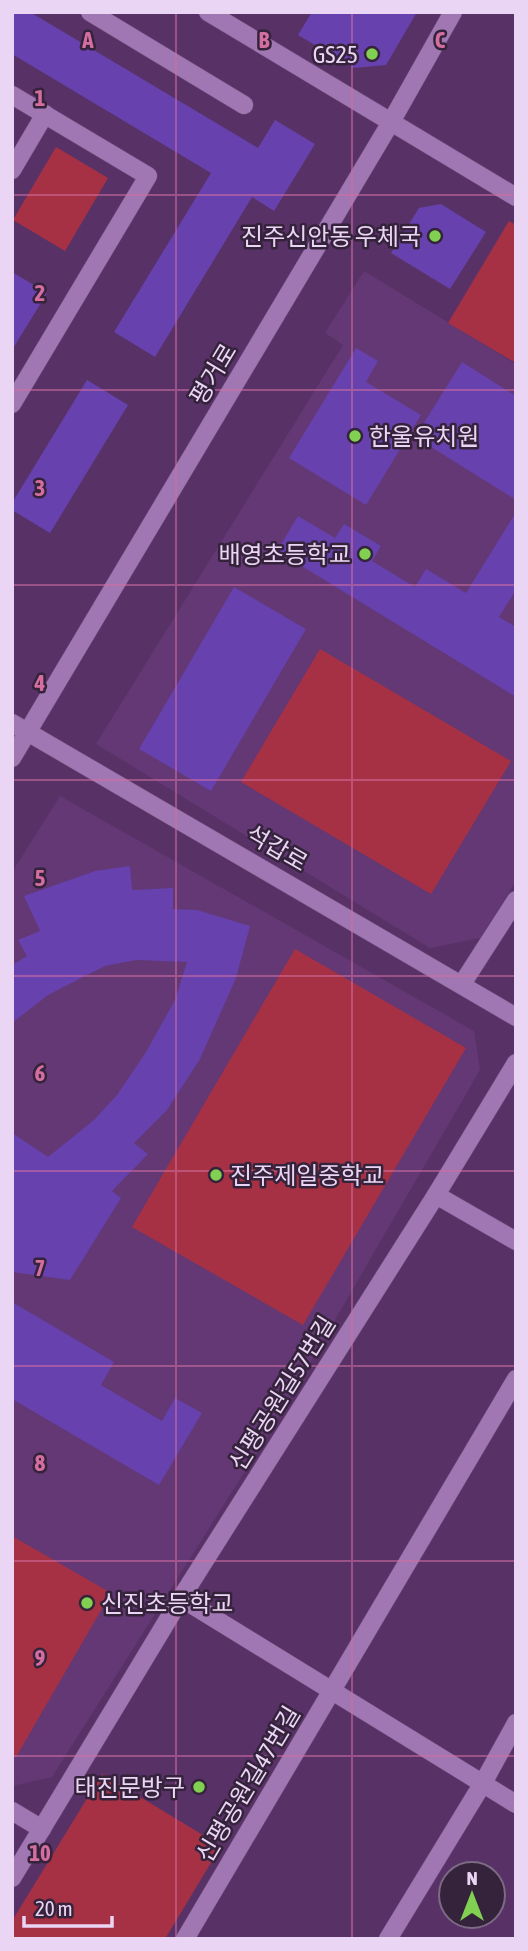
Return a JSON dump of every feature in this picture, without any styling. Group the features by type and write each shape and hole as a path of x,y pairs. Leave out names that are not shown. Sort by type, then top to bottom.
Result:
{"street":[{"path":"90,12 244,105"},
{"path":"208,12 516,197"},
{"name":"평거로","path":"12,758 391,122 453,12"},
{"path":"12,95 148,176 14,395"},
{"path":"12,170 45,114"},
{"name":"석갑로","path":"12,723 516,1017"},
{"path":"462,984 516,900"},
{"name":"신평공원길57번길","path":"181,1598 436,1195 516,1063"},
{"path":"436,1195 516,1241"},
{"path":"332,1690 516,1379"},
{"path":"12,1878 181,1598 516,1804"},
{"name":"신평공원길47번길","path":"185,1939 332,1690"},
{"path":"388,1939 483,1783 516,1723"},
{"path":"12,1811 42,1829"}],"shaded area":[{"path":"56,147 108,178 65,251 13,220"},
{"path":"509,221 516,225 516,363 448,323"},
{"name":"배영초등학교","path":"364,271 516,364 516,881 480,938 430,948 96,744 343,345 325,333"},
{"path":"320,649 511,761 431,894 241,782"},
{"name":"진주제일중학교","path":"60,796 474,1031 480,1070 271,1430 52,1777 12,1786 12,872"},
{"path":"295,949 466,1048 303,1325 132,1227"},
{"path":"12,1536 111,1593 16,1757 12,1754"},
{"path":"102,1774 221,1846 165,1939 12,1939 12,1921"}],"building":[{"path":"12,12 30,12 258,148 275,120 315,144 274,211 252,197 155,357 114,332 211,173 12,54"},
{"path":"312,12 417,12 386,65 354,68 298,35"},
{"path":"441,204 486,232 450,289 391,253 419,208"},
{"path":"12,272 47,293 12,350"},
{"name":"한울유치원","path":"356,348 378,361 366,382 421,415 366,505 289,458"},
{"path":"462,362 516,396 516,500 415,437"},
{"path":"87,380 128,405 50,533 12,510 12,503"},
{"path":"516,512 516,590 499,617 516,627 516,697 277,551 298,516 335,538 344,524 381,546 372,561 415,587 426,569 466,593"},
{"path":"234,587 306,629 211,791 139,749"},
{"path":"130,866 132,890 173,888 173,909 197,910 250,926 236,978 200,1059 167,1110 134,1143 148,1154 112,1191 121,1198 70,1280 12,1272 12,1133 48,1157 94,1120 117,1095 146,1052 175,1000 187,962 136,960 105,966 48,995 12,1023 12,965 27,956 18,940 40,931 24,896 95,871"},
{"path":"12,1302 114,1362 101,1385 162,1421 175,1398 202,1413 159,1485 12,1399"}],"place":[{"name":"GS25","path":"372,54"},
{"name":"진주신안동 우체국","path":"435,236"},
{"name":"한울유치원","path":"355,436"},
{"name":"배영초등학교","path":"365,554"},
{"name":"진주제일중학교","path":"216,1175"},
{"name":"신진초등학교","path":"87,1603"},
{"name":"태진문방구","path":"199,1787"}]}
